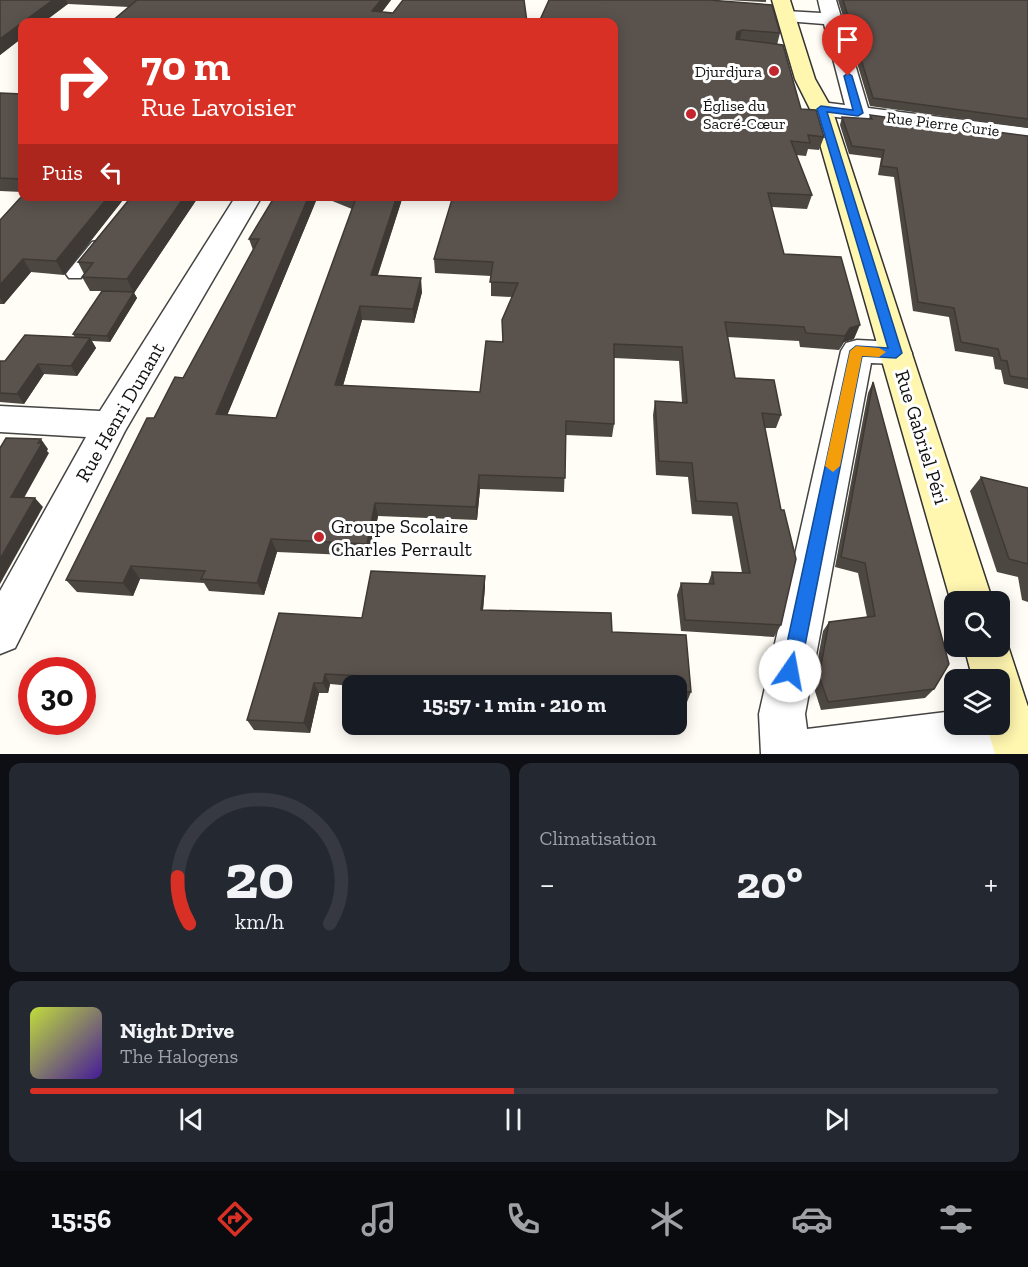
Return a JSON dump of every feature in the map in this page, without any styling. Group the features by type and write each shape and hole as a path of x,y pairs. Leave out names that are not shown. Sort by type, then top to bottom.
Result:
{"main road":[{"name":"Rue Gabriel Péri","path":"779,8 792,52 821,109 969,591"}],"street":[{"path":"779,8 830,10 858,113"},
{"name":"Rue Pierre Curie","path":"821,109 1028,135"},
{"name":"Rue Henri Dunant","path":"0,633 110,425 242,201"},
{"path":"785,754 782,714 856,351 896,353"},
{"path":"0,419 110,425"},
{"path":"802,754 1015,725"}],"lane":[{"path":"75,274 110,231"}],"building":[{"path":"0,0 53,0 29,18 18,18 18,26 0,39"},
{"path":"137,0 381,0 372,11 393,13 403,0 524,0 526,18 116,18"},
{"path":"549,0 709,0 772,5 780,33 742,30 737,32 736,39 783,45 801,109 816,110 824,137 808,135 810,143 791,141 812,195 768,193 784,254 841,257 860,325 850,328 845,336 806,333 804,327 725,322 735,378 774,380 781,415 762,413 781,510 784,510 796,559 781,625 685,620 681,583 714,584 712,572 750,573 737,503 696,501 692,463 659,461 655,401 687,403 682,347 614,344 614,424 566,421 565,478 479,475 476,507 375,503 367,544 271,539 257,583 201,579 205,571 131,566 123,583 66,580 147,418 154,418 175,377 183,378 259,239 249,239 272,201 307,201 216,414 276,418 355,201 395,201 371,275 421,278 413,309 360,306 335,385 480,392 486,341 503,342 502,320 518,283 490,282 493,262 434,259 451,201 618,201 618,18 541,18"},
{"path":"843,0 1028,0 1028,119 873,98"},
{"path":"0,93 18,94 18,179 0,178"},
{"path":"870,115 1028,136 1028,379 1010,376 1007,361 1001,360 998,349 961,342 954,308 918,302 897,168 881,166 884,150 852,146 842,117 872,119"},
{"path":"18,200 105,201 56,261 23,259 0,285 0,220"},
{"path":"128,201 182,201 127,279 82,277 93,263 78,262"},
{"path":"102,291 134,292 107,336 73,334"},
{"path":"25,335 90,338 71,366 38,364 17,394 0,393 0,361 5,361"},
{"path":"873,382 944,645 944,657 947,657 949,664 934,689 828,702 819,676 829,622 875,616 865,563 841,557"},
{"path":"6,438 41,439 38,443 42,443 11,497 35,498 0,559 0,448"},
{"path":"981,477 1028,488 1028,564 1009,559"},
{"path":"371,571 485,576 481,610 611,613 612,632 686,635 691,692 687,692 687,675 325,674 323,683 314,683 304,723 247,720 279,613 362,618"}],"slow traffic":[{"path":"833,466 856,351 879,352"}],"place":[{"name":"Djurdjura","path":"774,71"},
{"name":"Église du Sacré-Cœur","path":"691,114"},
{"name":"Groupe Scolaire Charles Perrault","path":"319,537"}],"route":[{"path":"790,671 856,351 896,353 821,109 858,113 848,76"}]}
